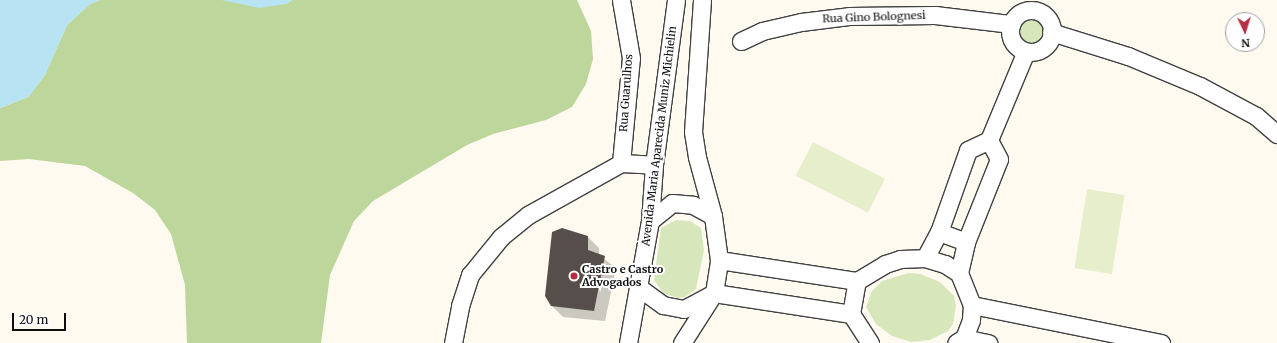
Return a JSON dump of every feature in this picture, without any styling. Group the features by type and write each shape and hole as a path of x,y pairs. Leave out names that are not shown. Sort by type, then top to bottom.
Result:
{"street":[{"name":"Rua Guarulhos","path":"621,0 631,58 621,163"},
{"name":"Avenida Maria Aparecida Muniz Michielin","path":"628,343 650,221 654,165 676,0"},
{"path":"682,343 714,293 719,260 713,216 697,157 693,132 702,0"},
{"path":"1038,6 1048,19 1051,32 1043,48 1026,51 1019,48 1011,38 1011,24 1018,14 1038,6"},
{"name":"Rua Gino Bolognesi","path":"741,41 762,31 801,22 849,16 935,15 1011,24"},
{"path":"1051,32 1128,56 1200,86 1256,116 1277,134"},
{"path":"925,258 939,232 968,150 989,140 1026,51"},
{"path":"988,343 960,340 971,320 972,305 959,273 966,242 999,159 989,140"},
{"path":"453,343 460,306 470,275 501,237 528,215 621,163 654,165"},
{"path":"650,221 672,203 693,205 713,216"},
{"path":"939,232 966,242"},
{"path":"719,260 857,281 885,264 900,259 925,258 945,264 959,273"},
{"path":"857,281 851,314 870,343"},
{"path":"638,287 663,305 684,309 714,293 851,314"},
{"path":"972,305 1161,343"}],"green space":[{"path":"100,0 222,0 286,4 292,0 577,0 591,31 593,59 586,84 572,107 546,120 493,134 467,145 373,201 354,221 330,275 321,343 187,343 185,285 171,234 155,210 133,193 85,166 29,159 0,161 0,108 28,97 45,75 67,25 90,4"},
{"path":"1031,18 1041,22 1045,32 1041,42 1031,46 1021,42 1017,32 1021,22"},
{"path":"813,142 885,179 868,213 796,176"},
{"path":"1087,189 1125,195 1112,274 1074,268"},
{"path":"676,220 690,221 701,228 704,250 696,289 685,297 678,298 663,293 654,280 661,228"},
{"path":"909,273 920,274 940,282 954,296 956,306 953,324 948,331 930,340 911,342 892,336 876,324 866,307 872,291 882,281"}],"water":[{"path":"0,0 100,0 90,4 67,25 45,75 28,97 0,108"},
{"path":"222,0 292,0 286,4 259,8"}],"building":[{"name":"Castro e Castro Advogados","path":"562,228 588,236 588,250 605,256 594,311 551,306 545,296 552,232"}],"place":[{"name":"Castro e Castro Advogados","path":"574,276"}]}
